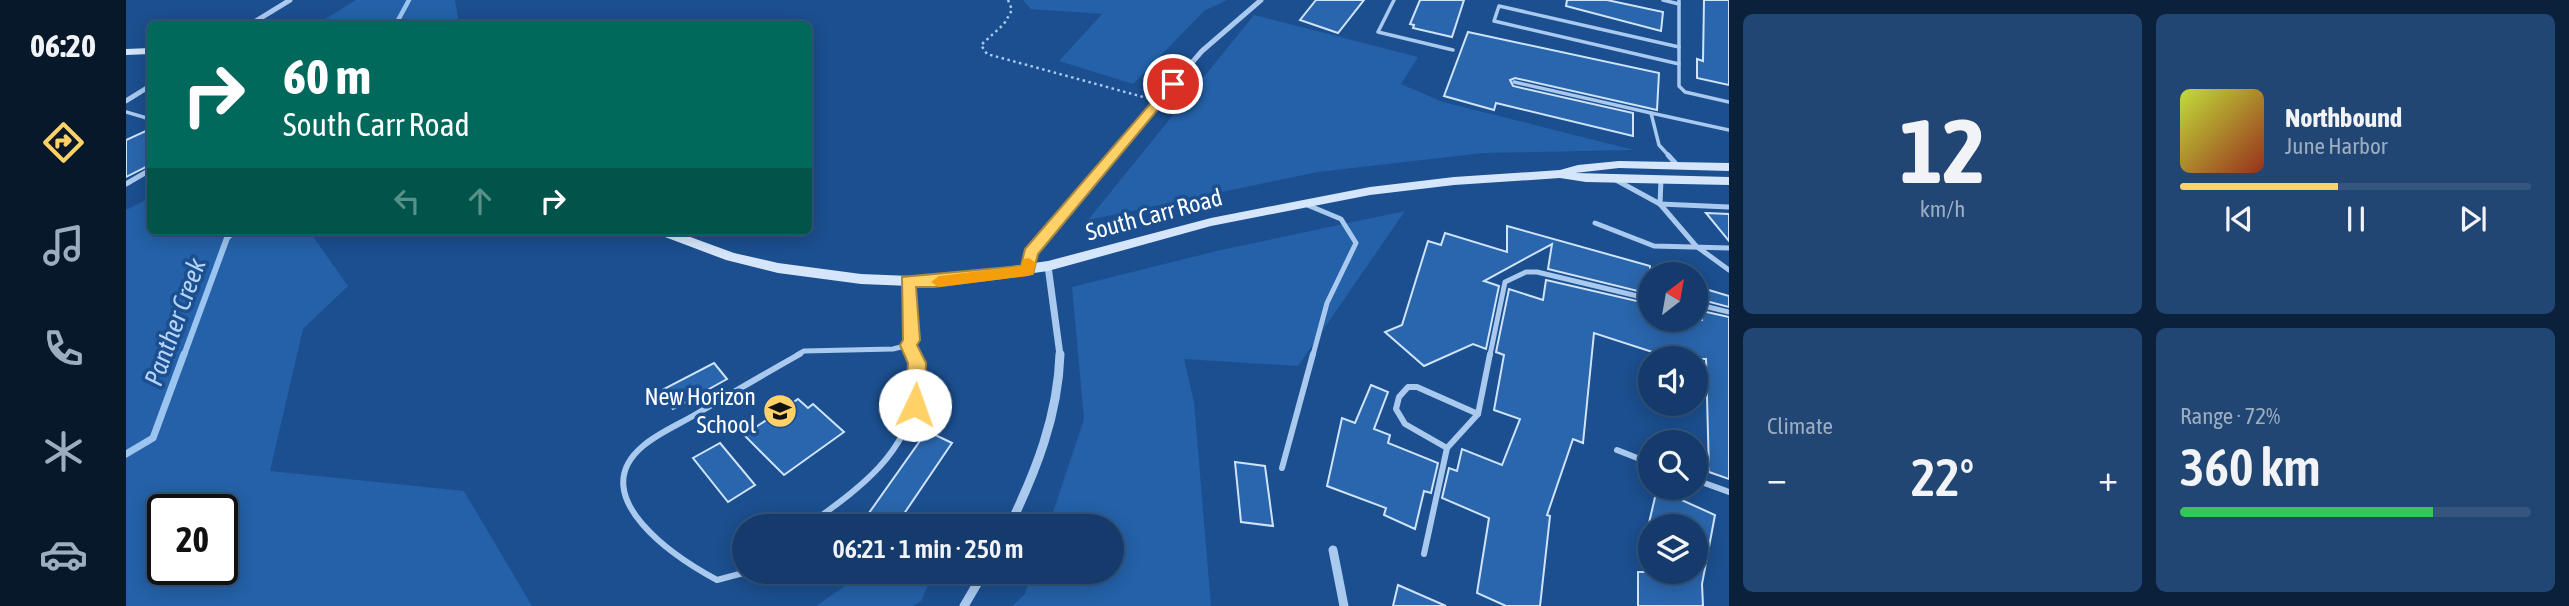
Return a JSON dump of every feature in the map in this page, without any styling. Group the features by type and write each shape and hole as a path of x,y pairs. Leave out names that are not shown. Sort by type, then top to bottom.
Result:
{"main road":[{"path":"126,52 147,51"},
{"path":"1560,174 1574,168 1729,167"},
{"path":"1560,174 1729,181"},
{"name":"South Carr Road","path":"673,235 731,257 778,268 861,279 934,282 1048,267 1211,222 1370,191 1454,181 1560,174"},
{"path":"1695,179 1729,187"}],"street":[{"path":"256,21 289,0"},
{"path":"1028,271 1030,253 1202,51 1262,0"},
{"path":"126,101 147,88"},
{"path":"1015,514 1037,469 1056,400 1060,352 1048,267"},
{"path":"1333,550 1344,606"},
{"path":"964,606 977,584"}],"lane":[{"path":"1394,0 1378,32 1453,50"},
{"path":"1663,0 1679,2 1681,89 1729,102"},
{"path":"1679,47 1499,6 1494,21 1679,64"},
{"path":"1514,82 1729,130"},
{"path":"126,112 147,118"},
{"path":"1651,113 1659,145 1678,166"},
{"path":"126,184 147,172"},
{"path":"1614,178 1660,204 1696,246 1729,270"},
{"path":"1660,204 1661,178"},
{"path":"1282,468 1327,303 1356,243 1341,219 1304,203"},
{"path":"1660,204 1729,207"},
{"path":"1595,223 1654,246 1729,248"},
{"path":"1424,554 1447,448 1478,414 1505,282 1509,278 1537,272 1638,296"},
{"path":"823,514 876,473 908,430 915,405 917,363 909,345 908,281"},
{"path":"1708,307 1729,312"},
{"path":"732,576 717,580 689,565 648,532 624,496 625,474 640,447 804,351 892,349 909,345"},
{"path":"1447,448 1405,424 1396,409 1399,397 1408,387 1417,387 1478,414"},
{"path":"1617,450 1638,458"},
{"path":"1708,484 1729,492"}],"path":[{"path":"1008,0 1012,10 1009,18 981,45 988,54 1159,101"}],"shaded area":[{"path":"356,0 455,0 458,21 322,21"},
{"path":"1023,0 1227,0 1204,11 1133,84 1059,61 1102,14 1031,9"},
{"path":"1254,15 1418,57 1401,84 1443,102 1634,150 1483,153 1318,172 1088,220"},
{"path":"147,200 147,235 312,235 348,286 303,329 270,471 464,491 532,606 126,606 126,210"},
{"path":"1405,211 1298,366 1184,359 1194,402 1211,606 1012,606 1025,594 1028,584 1124,584 1124,514 1052,514 1084,419 1072,287 1221,250"},
{"path":"848,584 929,584 921,601 913,606 816,606"}],"building":[{"path":"1316,0 1364,0 1338,33 1300,20"},
{"path":"1420,0 1464,0 1452,37 1413,28 1414,25 1410,24"},
{"path":"1567,0 1607,0 1663,12 1661,31 1566,6"},
{"path":"1704,0 1729,0 1729,85 1697,78 1697,59 1703,61"},
{"path":"1468,32 1659,73 1657,110 1515,78 1510,80 1513,86 1633,113 1633,136 1496,103 1494,110 1444,96"},
{"path":"147,130 147,166 126,177 126,140"},
{"path":"1706,213 1729,214 1729,241"},
{"path":"1507,226 1638,263 1638,291 1548,269 1552,244 1484,281 1499,286 1486,349 1473,344 1424,366 1385,332 1402,325 1428,241 1441,245 1445,233 1507,252"},
{"path":"1546,280 1638,301 1638,332 1708,332 1708,312 1729,317 1729,479 1709,472 1708,346 1638,347 1594,333 1583,443 1573,439 1547,515 1550,516 1540,606 1506,606 1477,593 1489,518 1442,498 1449,468 1457,471 1462,449 1502,465 1520,419 1494,410 1504,355 1496,352 1509,289 1543,300"},
{"path":"1708,290 1729,296 1729,307 1708,302"},
{"path":"714,363 727,379 673,409 660,391"},
{"path":"1371,385 1388,392 1374,429 1390,435 1388,443 1438,463 1431,493 1424,491 1415,529 1384,515 1386,508 1327,486 1342,418 1355,423"},
{"path":"798,399 808,408 813,404 844,432 784,475 744,435"},
{"path":"927,431 952,443 904,514 868,514"},
{"path":"720,443 755,485 728,502 693,458"},
{"path":"1235,462 1265,466 1273,526 1241,522"},
{"path":"1654,500 1682,500 1715,515 1708,552 1708,514 1651,514"},
{"path":"1638,584 1702,584 1703,606 1638,606"},
{"path":"1398,585 1446,606 1393,606"}],"waterway":[{"name":"Panther Creek","path":"398,21 409,0"},
{"name":"Panther Creek","path":"184,355 230,235"},
{"name":"Panther Creek","path":"126,454 153,438 184,354"}],"slow traffic":[{"path":"939,282 1028,271 1029,263"}],"place":[{"name":"New Horizon School","path":"780,411"}],"route":[{"path":"915,405 917,363 909,345 908,281 934,282 1028,271 1030,253 1173,84"}]}
